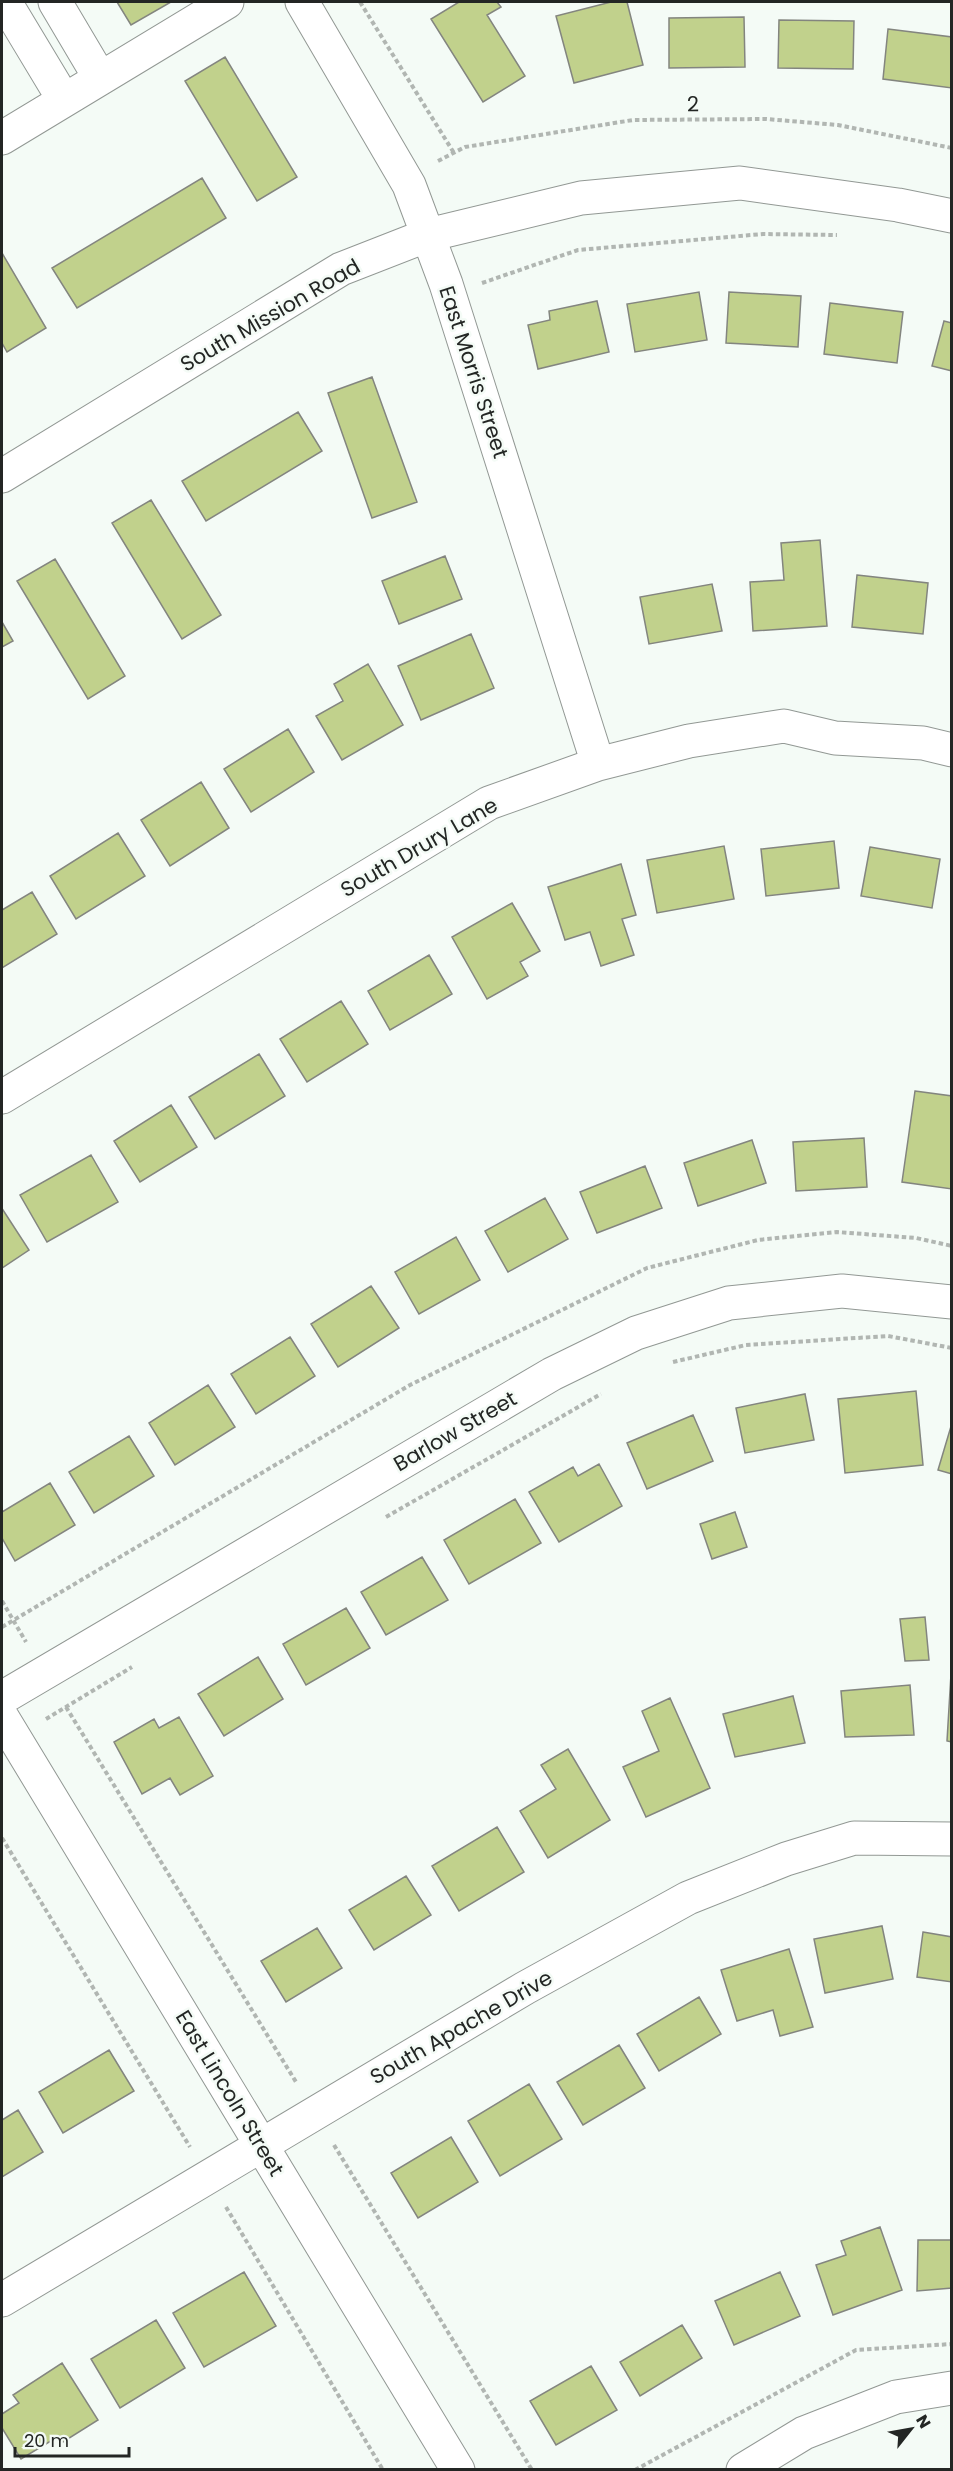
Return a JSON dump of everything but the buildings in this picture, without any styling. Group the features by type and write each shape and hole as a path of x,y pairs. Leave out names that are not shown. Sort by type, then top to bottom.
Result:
{"street":[{"path":"6,2 64,100"},
{"path":"55,2 100,78"},
{"path":"2,138 227,2"},
{"name":"East Morris Street","path":"302,2 409,184 446,284 598,764"},
{"name":"South Mission Road","path":"2,476 341,269 428,234 581,198 740,183 898,205 951,216"},
{"name":"South Drury Lane","path":"2,1096 489,803 598,764 688,741 784,726 835,738 923,743 951,750"},
{"name":"Barlow Street","path":"2,1698 552,1374 636,1333 729,1303 842,1291 951,1302"},
{"name":"East Lincoln Street","path":"8,1727 458,2469"},
{"name":"South Apache Drive","path":"2,2300 525,1988 688,1898 786,1859 854,1838 951,1839"},
{"path":"743,2469 804,2433 896,2397 951,2388"}],"path":[{"path":"360,2 454,153"},
{"name":"2","path":"438,161 465,147 633,120 755,119 838,125 951,148"},
{"path":"476,285 578,250 763,234 847,236"},
{"path":"666,1364 746,1345 888,1336 951,1348"},
{"path":"377,1522 603,1392"},
{"path":"2,1601 532,2469"},
{"path":"8,1727 66,1707 135,1665"},
{"path":"635,2469 856,2350 951,2344"}]}
